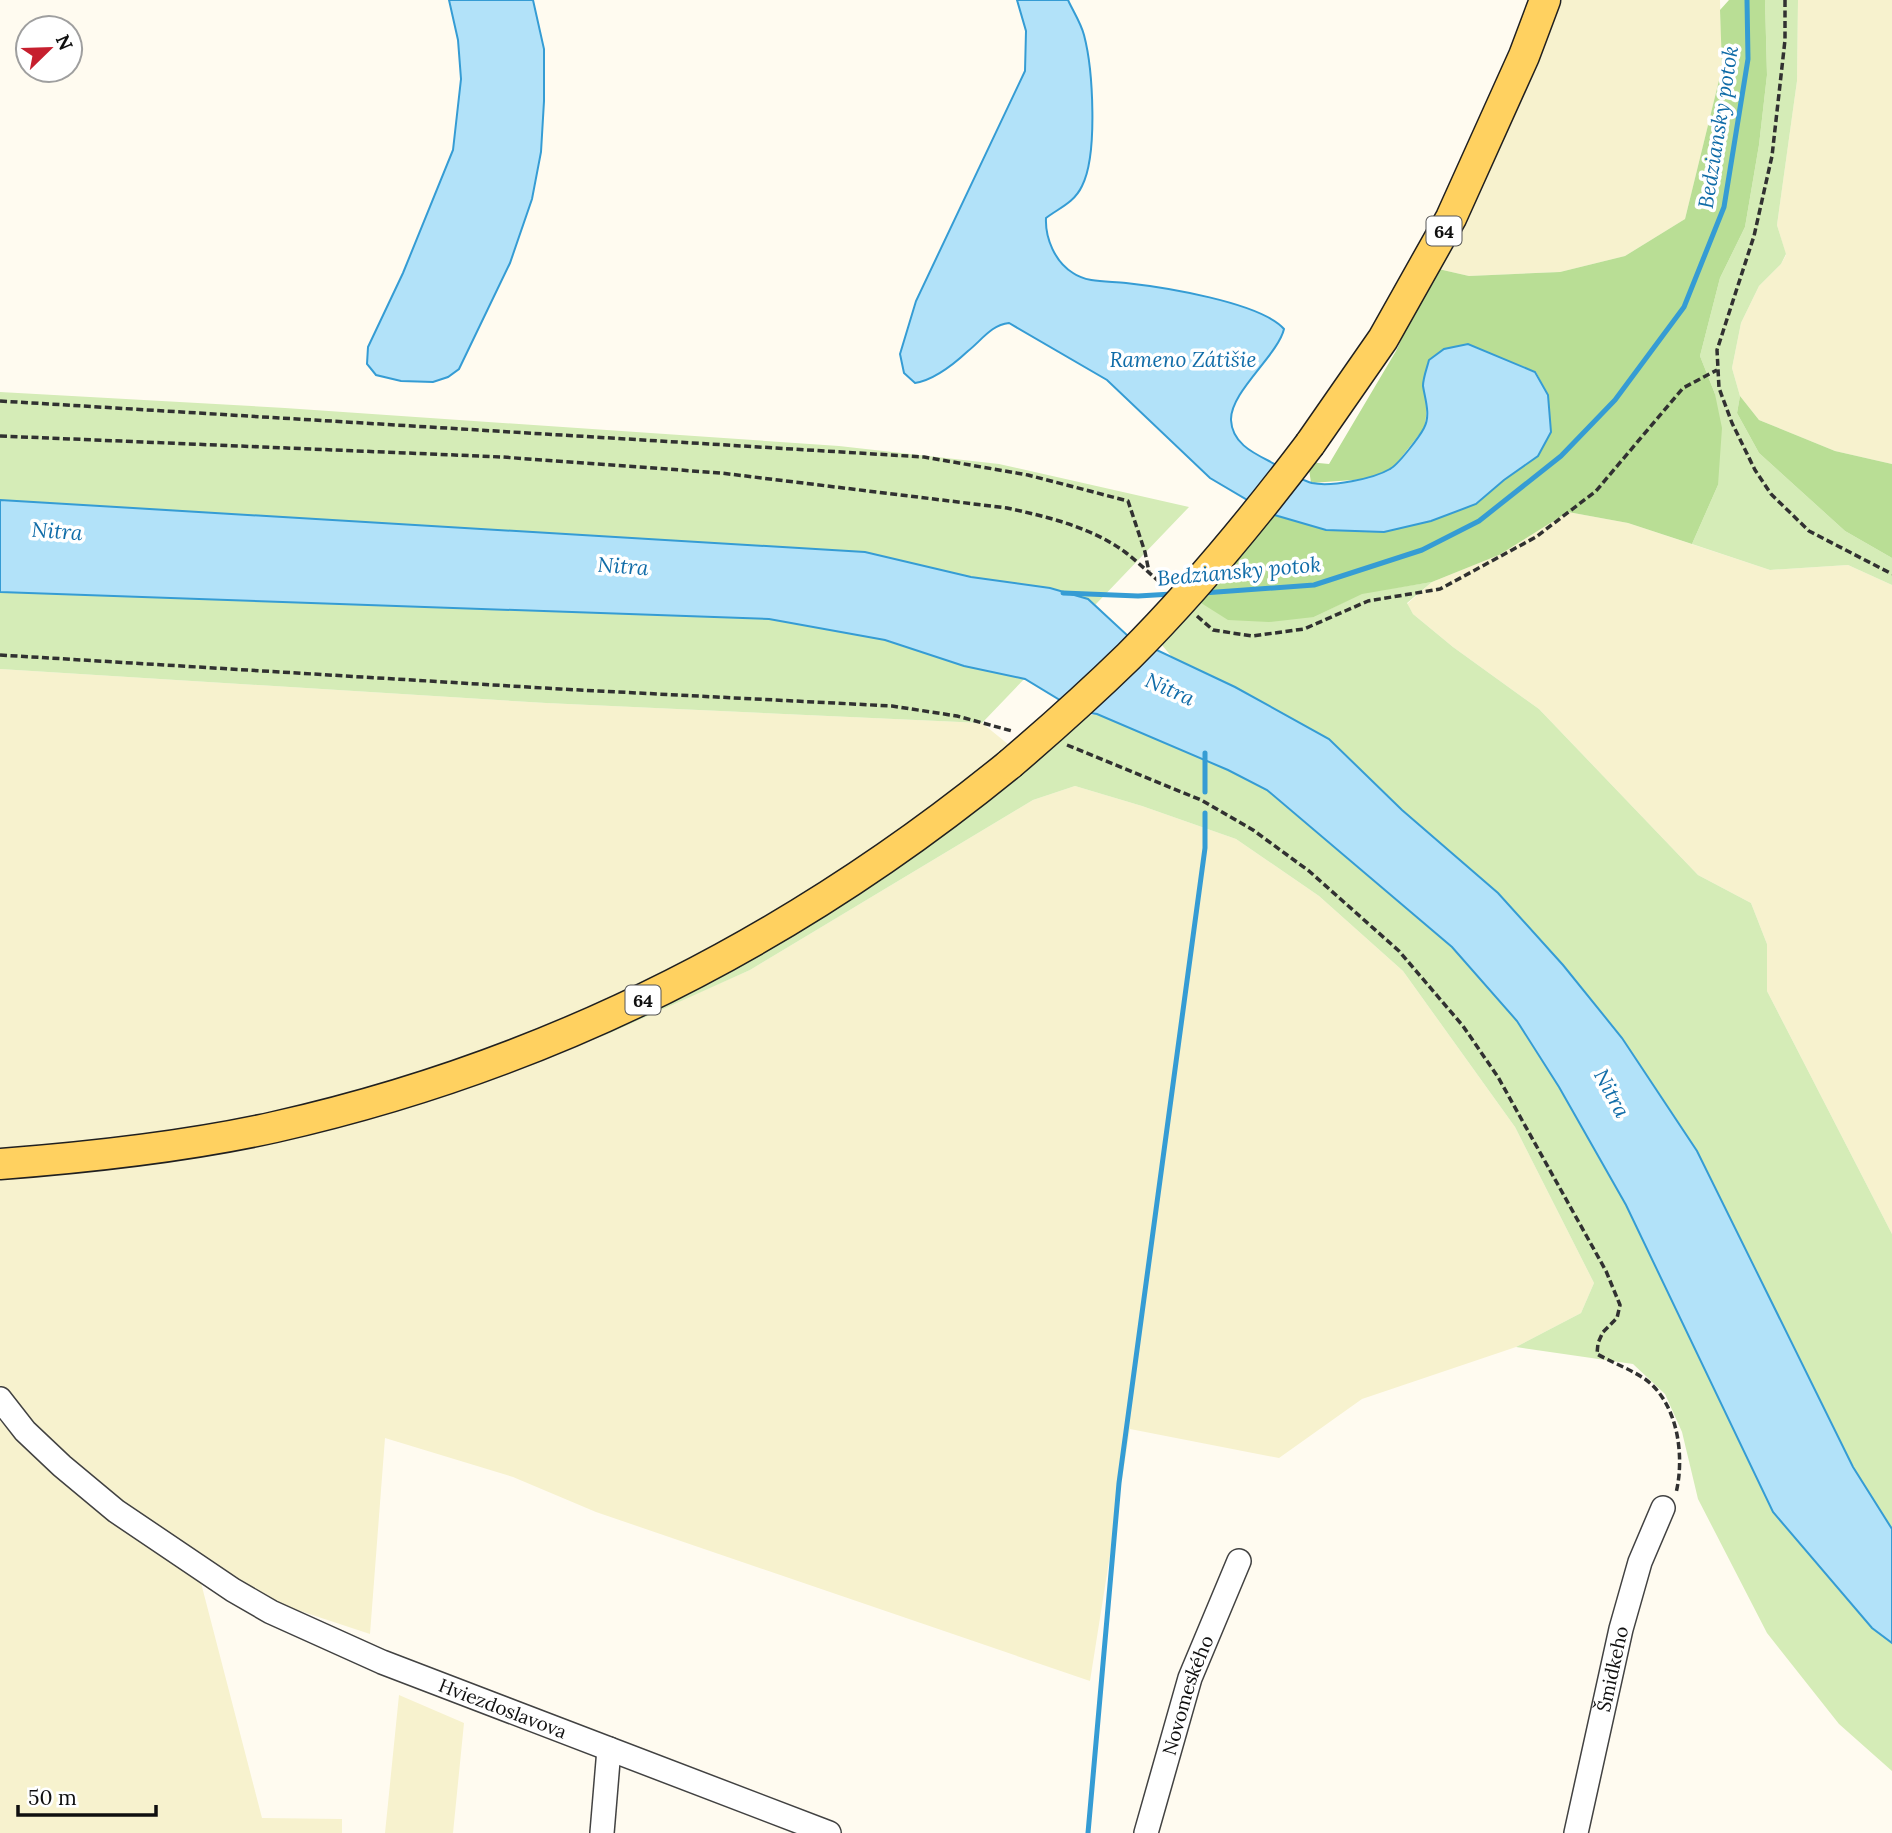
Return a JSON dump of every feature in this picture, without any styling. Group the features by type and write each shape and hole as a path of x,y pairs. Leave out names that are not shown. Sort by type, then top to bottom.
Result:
{"main road":[{"name":"64","path":"0,1164 149,1149 274,1127 447,1079 544,1044 636,1004 752,943 841,889 937,822 1010,764 1096,687 1165,619 1248,524 1310,444 1383,339 1451,218 1524,56 1545,0"}],"street":[{"name":"Hviezdoslavova","path":"0,1399 25,1431 116,1511 188,1561 271,1612 382,1662 829,1833"},
{"name":"Šmidkeho","path":"1576,1833 1621,1629 1640,1562 1663,1508"},
{"name":"Novomeského","path":"1146,1833 1190,1678 1239,1561"},
{"path":"602,1833 609,1749"}],"path":[{"path":"1785,0 1785,40 1772,156 1754,236 1717,350 1719,388 1732,423 1755,470 1771,494 1809,531 1892,574"},
{"path":"1193,612 1213,630 1252,636 1304,629 1368,601 1440,589 1536,537 1595,491 1682,388 1717,370"},
{"path":"0,401 924,457 1028,475 1128,501 1149,573"},
{"path":"0,436 502,457 722,473 1007,508 1044,516 1083,529 1124,552 1165,587"},
{"path":"0,655 574,690 892,706 957,716 1023,733"},
{"path":"1058,741 1201,800 1253,830 1309,872 1399,951 1463,1026 1530,1131 1606,1271 1620,1306 1617,1318 1603,1332 1597,1354 1644,1378 1657,1389 1676,1429 1681,1470 1676,1492 1663,1508"}],"shaded area":[{"path":"1550,0 1720,0 1722,68 1685,219 1625,256 1560,272 1469,276 1434,268 1493,164"},
{"path":"1798,0 1892,0 1892,464 1835,451 1759,420 1740,396 1732,368 1741,323 1759,286 1781,264 1786,255 1777,225 1797,81"},
{"path":"1568,512 1628,523 1770,570 1848,565 1892,585 1892,1234 1767,991 1767,944 1751,903 1698,875 1539,709 1453,647 1413,614 1407,604 1432,582 1499,555"},
{"path":"0,669 546,703 982,723 1030,762 713,976 551,1058 750,970 1033,800 1075,786 1236,839 1319,896 1403,971 1515,1127 1594,1283 1581,1313 1516,1347 1362,1399 1279,1458 1130,1429 1090,1681 596,1512 513,1477 385,1438 370,1634 279,1604 193,1552 262,1818 342,1819 342,1833 0,1833"},
{"path":"399,1695 464,1723 453,1833 385,1833"}],"green space":[{"path":"1729,0 1765,0 1767,75 1759,145 1745,227 1720,278 1700,356 1715,394 1722,428 1718,485 1692,544 1628,523 1568,512 1499,555 1432,582 1362,594 1314,617 1269,622 1228,620 1190,596 1271,514 1322,529 1384,532 1431,521 1476,504 1538,456 1551,432 1548,395 1536,372 1468,344 1423,383 1427,405 1425,427 1393,468 1367,479 1311,483 1308,462 1329,464 1396,351 1434,268 1469,276 1560,272 1625,256 1685,219 1722,68 1720,10"},
{"path":"1765,0 1798,0 1797,81 1777,225 1786,254 1781,264 1759,286 1741,323 1732,368 1740,396 1737,413 1759,453 1845,531 1892,558 1892,585 1848,565 1770,570 1692,544 1718,485 1715,394 1700,356 1720,278 1745,227 1759,145 1767,75"},
{"path":"0,392 285,408 839,446 999,464 1189,507 982,723 546,703 0,669"},
{"path":"1740,396 1759,420 1835,451 1892,464 1892,558 1845,531 1759,453 1737,413"},
{"path":"1432,582 1407,603 1413,614 1453,647 1539,709 1698,875 1751,903 1767,944 1767,991 1892,1234 1892,1529 1853,1467 1697,1151 1622,1038 1564,966 1498,893 1402,810 1329,739 1235,687 1172,657 1156,638 1190,596 1314,617 1362,593"},
{"path":"1097,714 1228,770 1267,790 1452,947 1517,1021 1559,1087 1872,1628 1892,1643 1892,1771 1839,1724 1767,1633 1698,1499 1682,1432 1665,1394 1633,1364 1516,1347 1581,1313 1594,1283 1515,1127 1403,971 1319,896 1236,839 1075,786 1033,800 750,970 601,1037 713,976 1072,719"}],"water":[{"path":"449,0 533,0 544,49 541,152 532,199 510,263 459,369 448,377 433,382 401,381 376,375 367,364 368,347 403,273 453,150 461,79 458,40"},
{"name":"Rameno Zátišie","path":"1017,0 1068,0 1081,26 1087,50 1092,90 1092,134 1087,172 1075,197 1046,218 1049,241 1061,263 1079,276 1098,281 1162,288 1210,297 1254,311 1272,319 1284,329 1233,409 1232,428 1244,445 1312,483 1341,483 1383,473 1398,462 1424,428 1427,412 1423,383 1429,360 1444,349 1468,344 1535,372 1548,395 1551,432 1538,456 1476,504 1431,521 1384,532 1326,530 1271,514 1210,478 1107,380 1009,323 992,330 943,371 915,383 904,373 900,354 916,301 1025,71 1026,31"},
{"name":"Nitra","path":"0,500 865,552 971,577 1050,588 1088,599 1129,637 1235,687 1329,739 1402,810 1498,893 1563,965 1622,1038 1697,1151 1853,1467 1892,1529 1892,1643 1872,1628 1773,1512 1626,1205 1559,1087 1517,1021 1452,947 1267,790 1228,770 1097,714 1078,711 1025,679 964,666 885,640 769,619 0,592"}],"waterway":[{"name":"Bedziansky potok","path":"1203,593 1314,585 1422,550 1479,521 1561,456 1615,400 1684,307 1724,207 1748,59 1747,0"},
{"name":"Bedziansky potok","path":"1063,593 1138,596 1172,594"},
{"path":"1205,753 1205,792"},
{"path":"1088,1833 1119,1483 1205,848 1205,813"}]}
